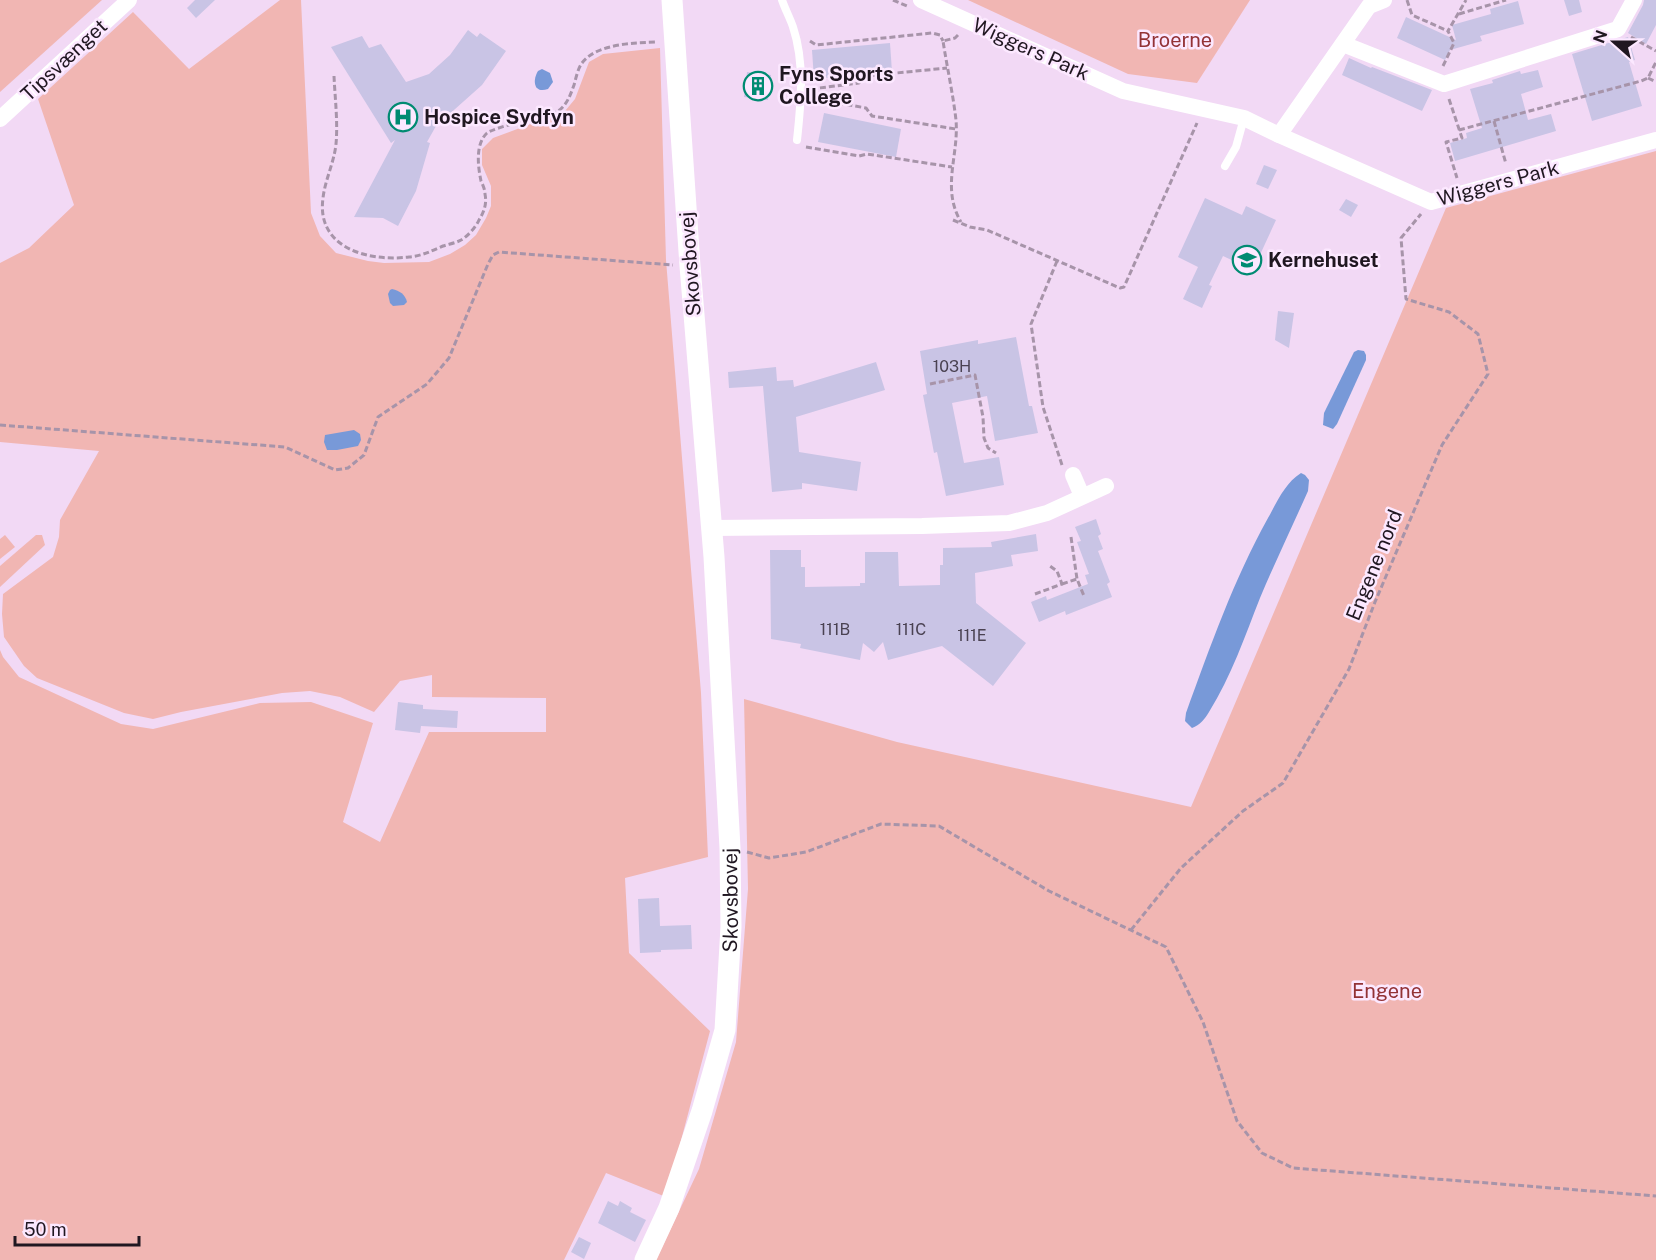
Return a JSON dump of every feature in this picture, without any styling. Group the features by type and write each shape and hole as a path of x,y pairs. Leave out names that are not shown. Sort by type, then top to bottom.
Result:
{"street":[{"name":"Tipsvænget","path":"0,119 129,0"},
{"name":"Skovsbovej","path":"645,1260 669,1208 695,1132 725,1030 731,927 730,848 712,528 690,266 672,0"},
{"name":"Wiggers Park","path":"921,0 1123,91 1244,118 1431,202 1656,140"},
{"path":"1279,135 1369,6 1383,0"},
{"path":"1343,44 1440,82 1618,29 1634,0"},
{"path":"1074,475 1082,496"},
{"path":"712,528 1000,524 1035,517 1106,486"}],"lane":[{"path":"782,0 793,27 800,57 801,93 797,140"},
{"path":"1225,166 1236,147 1244,118"}],"path":[{"path":"1407,0 1412,15 1448,31 1454,43 1440,82 1462,138 1446,142 1461,194"},
{"path":"1448,31 1466,0"},
{"path":"1457,15 1506,0"},
{"path":"1618,29 1656,51"},
{"path":"944,41 957,37 960,30"},
{"path":"796,40 805,38 816,45 932,33 940,35 944,41 956,129 951,181 954,207 961,224"},
{"path":"334,76 336,147 324,185 322,201 325,228 344,246 359,254 393,258 407,257 424,255 462,240 477,224 485,210 485,194 478,168 478,155 486,134 496,129 557,112 568,100 582,63 603,49 624,44 675,41"},
{"path":"1460,130 1641,81 1648,78 1656,62"},
{"path":"801,93 859,83 867,76 947,68"},
{"path":"1648,78 1656,82"},
{"path":"801,93 866,108 872,116 956,129"},
{"path":"953,220 970,227 987,230 1120,288 1124,287 1204,108"},
{"path":"1494,121 1510,180"},
{"path":"797,140 799,145 859,156 867,154 952,167"},
{"name":"Engene nord","path":"1131,930 1181,868 1243,811 1283,783 1349,669 1387,571 1442,445 1488,374 1478,334 1449,312 1406,298 1401,238 1431,202"},
{"path":"0,425 285,447 335,470 348,468 364,455 378,417 427,384 448,358 493,255 499,252 690,266"},
{"path":"1058,261 1031,324 1043,407 1065,473 1074,475"},
{"path":"930,384 975,375 983,417 984,438 988,448 996,453"},
{"path":"1071,537 1077,579 1084,596"},
{"path":"1050,566 1057,571 1062,584"},
{"path":"1035,594 1077,579"},
{"path":"730,848 769,858 806,852 881,824 939,826 1049,891 1166,946 1203,1022 1237,1121 1262,1153 1293,1168 1656,1196"}],"green space":[{"path":"0,0 102,0 0,92"},
{"path":"280,0 301,0 311,213 320,236 336,253 368,261 429,262 465,245 476,235 491,206 491,186 482,165 482,149 493,138 565,111 575,99 589,62 603,54 660,48 666,260 701,693 708,857 625,878 629,953 710,1031 666,1197 606,1173 564,1260 0,1260 0,650 19,677 121,724 153,729 260,703 311,702 373,723 343,822 380,842 429,732 546,732 546,698 432,697 432,675 400,681 374,712 340,697 310,691 282,693 153,719 124,713 37,678 24,666 4,637 3,594 53,557 59,537 60,520 99,451 0,442 0,263 29,248 74,205 38,99 133,12 189,69"},
{"name":"Broerne","path":"968,0 1250,0 1197,83 1128,74"},
{"name":"Engene","path":"1656,151 1656,1260 656,1260 699,1169 736,1042 748,889 744,699 897,742 1191,807 1446,208"},
{"path":"5,535 15,547 0,559 0,539"},
{"path":"36,535 42,535 45,545 0,587 0,566"}],"water":[{"path":"542,69 550,73 553,82 548,89 540,90 535,86 535,82 538,71"},
{"path":"392,289 403,295 407,302 404,305 393,306 390,303 388,294"},
{"path":"1364,351 1366,360 1333,429 1323,425 1324,413 1354,352"},
{"path":"354,430 360,434 361,440 358,446 327,450 324,442 325,435"},
{"path":"1301,473 1309,480 1308,491 1224,685 1206,717 1192,728 1185,721 1186,713 1233,589 1278,499 1290,482"}],"building":[{"path":"195,0 215,0 196,18 187,8"},
{"path":"1564,0 1579,0 1582,12 1569,16"},
{"path":"1644,0 1656,0 1656,25 1646,44 1628,33"},
{"path":"1518,1 1524,24 1480,36 1482,41 1450,50 1445,60 1397,38 1406,17 1456,40 1452,25 1491,14 1490,9"},
{"path":"468,30 477,37 480,33 506,51 482,85 436,126 427,142 430,143 416,191 398,226 383,218 354,217 395,140 391,143 331,47 362,36 369,48 381,44 406,82 429,74 450,55"},
{"path":"1628,37 1635,60 1629,62 1642,106 1592,121 1572,54"},
{"path":"890,43 892,72 814,79 812,50"},
{"path":"1349,58 1432,90 1422,111 1342,75"},
{"path":"1538,70 1543,87 1521,94 1528,120 1551,114 1556,131 1455,161 1450,143 1467,138 1466,133 1482,128 1470,89 1493,83 1492,80 1520,71 1521,74"},
{"name":"Fyns Sports College","path":"747,72 771,75 768,100 744,97"},
{"path":"824,113 901,129 896,157 818,142"},
{"path":"1264,165 1277,170 1268,189 1256,184"},
{"path":"1205,198 1242,215 1246,206 1276,220 1253,270 1223,256 1209,285 1212,286 1202,308 1183,299 1198,267 1178,257"},
{"path":"1346,199 1358,205 1351,217 1339,210"},
{"path":"1278,311 1294,313 1289,348 1275,340"},
{"path":"1016,337 1029,406 1032,406 1038,433 995,441 987,396 952,403 964,463 999,457 1004,485 946,496 937,452 934,453 923,395 927,394 920,351 978,340 978,344"},
{"path":"876,362 885,390 796,417 799,452 861,462 857,491 802,483 802,489 772,492 763,386 729,388 728,372 776,367 777,381 793,380 794,387"},
{"path":"1096,519 1101,534 1098,536 1103,549 1098,551 1110,582 1107,584 1112,597 1066,615 1065,611 1039,622 1031,602 1046,596 1047,600 1088,584 1085,575 1089,574 1077,542 1081,541 1075,527"},
{"path":"1036,534 1038,551 1011,555 1013,566 975,573 976,603 1026,643 993,686 942,646 888,660 883,642 874,652 863,643 860,660 800,648 801,644 771,639 770,550 801,550 801,567 805,567 805,587 860,586 860,583 865,583 865,552 898,552 899,586 940,585 943,548 992,547 991,542"},
{"path":"398,702 423,705 423,709 458,711 457,728 421,726 420,733 395,730"},
{"path":"659,898 660,926 691,925 692,949 640,953 638,899"},
{"path":"608,1201 618,1206 620,1201 632,1208 630,1212 646,1220 635,1242 598,1223"},
{"path":"579,1237 591,1243 584,1259 571,1252"}],"place":[{"name":"Fyns Sports College","path":"758,86"},
{"name":"Hospice Sydfyn","path":"403,117"},
{"name":"Kernehuset","path":"1247,260"}]}
